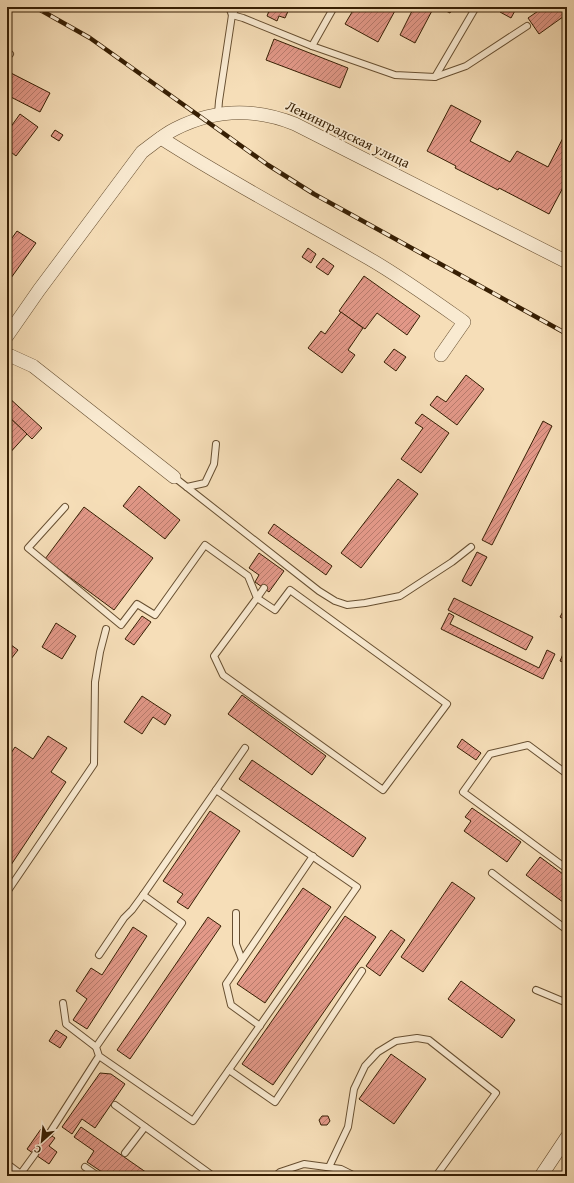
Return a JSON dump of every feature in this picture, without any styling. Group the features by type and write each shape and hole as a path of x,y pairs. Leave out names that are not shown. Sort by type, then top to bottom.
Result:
{"street":[{"name":"Ленинградская улица","path":"7,336 39,290 142,152 176,129 202,118 231,112 260,114 282,118 567,262"},
{"path":"161,138 270,203 370,259 464,322 441,355"},
{"path":"7,356 33,366 174,477"},
{"path":"540,1176 567,1138"},
{"path":"7,1170 15,1176"}],"lane":[{"path":"229,7 232,15"},
{"path":"218,114 232,15 237,7"},
{"path":"312,46 334,7"},
{"path":"435,77 476,7"},
{"path":"232,15 257,23 312,46 395,75 435,77 466,66 527,26"},
{"path":"187,487 205,483 214,464 216,444"},
{"path":"174,477 282,566 335,601 347,605 400,596 452,562 471,547"},
{"path":"65,507 28,548 121,625 137,604 156,615 206,545 248,576 257,598 275,610 290,590 447,704 383,790 223,675 214,656 257,598 264,588"},
{"path":"7,892 94,764 95,682 100,652 106,629"},
{"path":"567,774 528,745 490,754 463,792 567,869"},
{"path":"99,955 124,918 143,895 245,748"},
{"path":"63,1003 66,1024 96,1047 99,1056 193,1122 357,887 216,790"},
{"path":"260,1026 231,1005 226,984 313,856"},
{"path":"492,873 567,930"},
{"path":"96,1047 182,923 143,895"},
{"path":"236,913 236,944 242,960"},
{"path":"229,1070 275,1102 362,971"},
{"path":"536,990 567,1003"},
{"path":"329,1167 348,1128 354,1089 365,1066 378,1052 396,1041 416,1038 429,1040 496,1093 436,1176"},
{"path":"49,1134 99,1056"},
{"path":"115,1105 213,1176"},
{"path":"125,1152 145,1127"},
{"path":"19,1176 35,1154"},
{"path":"275,1176 280,1172 304,1164 341,1169 355,1176"},
{"path":"85,1167 98,1176"}],"building":[{"path":"264,7 290,7 285,18 279,16 277,21 267,16 269,11 263,9"},
{"path":"355,7 397,7 378,42 345,24"},
{"path":"414,7 434,7 415,43 400,35"},
{"path":"438,7 453,7 450,13"},
{"path":"503,7 517,7 511,18 500,12"},
{"path":"544,7 562,7 567,14 539,34 528,18"},
{"path":"274,39 348,68 340,88 266,60"},
{"path":"7,71 50,93 40,112 7,95"},
{"path":"451,105 481,121 470,141 510,162 517,151 548,167 565,134 567,135 567,180 549,214 499,188 498,190 455,168 456,166 427,151"},
{"path":"20,114 38,127 16,156 7,149 7,132"},
{"path":"55,130 63,135 59,141 51,136"},
{"path":"17,231 36,243 11,278 7,275 7,245"},
{"path":"308,248 316,254 311,263 302,257"},
{"path":"323,258 334,266 328,275 316,267"},
{"path":"364,276 420,316 407,335 377,313 365,329 339,311"},
{"path":"341,312 363,328 348,350 355,355 342,373 308,348 321,331 325,334"},
{"path":"394,349 406,357 396,371 384,362"},
{"path":"466,375 484,389 457,425 430,405 437,396 446,402"},
{"path":"7,396 42,428 32,439 7,415"},
{"path":"422,414 449,433 421,473 401,459 423,428 415,423"},
{"path":"7,415 27,434 7,456"},
{"path":"543,421 552,426 492,545 482,540"},
{"path":"398,479 418,494 361,568 341,553"},
{"path":"139,486 180,520 165,539 123,506"},
{"path":"84,507 153,558 114,610 45,559"},
{"path":"274,524 332,566 326,575 268,533"},
{"path":"477,552 487,557 471,586 462,581"},
{"path":"259,553 284,571 269,592 255,582 259,575 249,568"},
{"path":"454,598 533,637 526,650 448,610"},
{"path":"567,604 567,621 560,617"},
{"path":"449,613 454,616 450,624 539,668 547,650 555,654 543,679 441,629"},
{"path":"142,616 151,622 134,645 125,639"},
{"path":"56,623 76,636 62,659 42,647"},
{"path":"7,642 18,650 7,664"},
{"path":"563,654 567,656 567,664 560,661"},
{"path":"242,695 326,756 312,775 228,714"},
{"path":"142,696 171,715 165,725 153,717 142,734 124,722"},
{"path":"48,736 67,748 51,772 66,782 7,871 7,759 15,747 33,759"},
{"path":"462,739 481,753 476,760 457,747"},
{"path":"252,760 366,838 353,857 239,779"},
{"path":"472,808 521,842 507,862 464,831 471,821 465,817"},
{"path":"210,811 240,831 188,909 177,902 183,894 163,881"},
{"path":"540,857 567,877 567,905 526,875"},
{"path":"452,882 475,898 423,972 401,957"},
{"path":"303,888 331,907 265,1003 237,984"},
{"path":"345,916 376,937 273,1085 242,1064"},
{"path":"208,917 221,926 130,1059 117,1050"},
{"path":"133,927 147,936 87,1029 73,1020 87,999 76,991 91,968 102,975"},
{"path":"391,930 405,940 380,976 366,966"},
{"path":"461,981 515,1020 502,1038 448,999"},
{"path":"56,1030 67,1037 60,1048 49,1041"},
{"path":"391,1054 426,1079 394,1124 359,1099"},
{"path":"100,1073 111,1074 125,1084 95,1128 82,1119 72,1134 62,1127"},
{"path":"322,1116 328,1116 330,1121 327,1125 321,1125 319,1120"},
{"path":"81,1127 150,1176 108,1176 87,1162 94,1151 74,1137"},
{"path":"41,1129 55,1138 49,1146 57,1152 49,1164 27,1149"}],"railway":[{"path":"35,7 90,38 268,165 314,194 567,334"}]}
